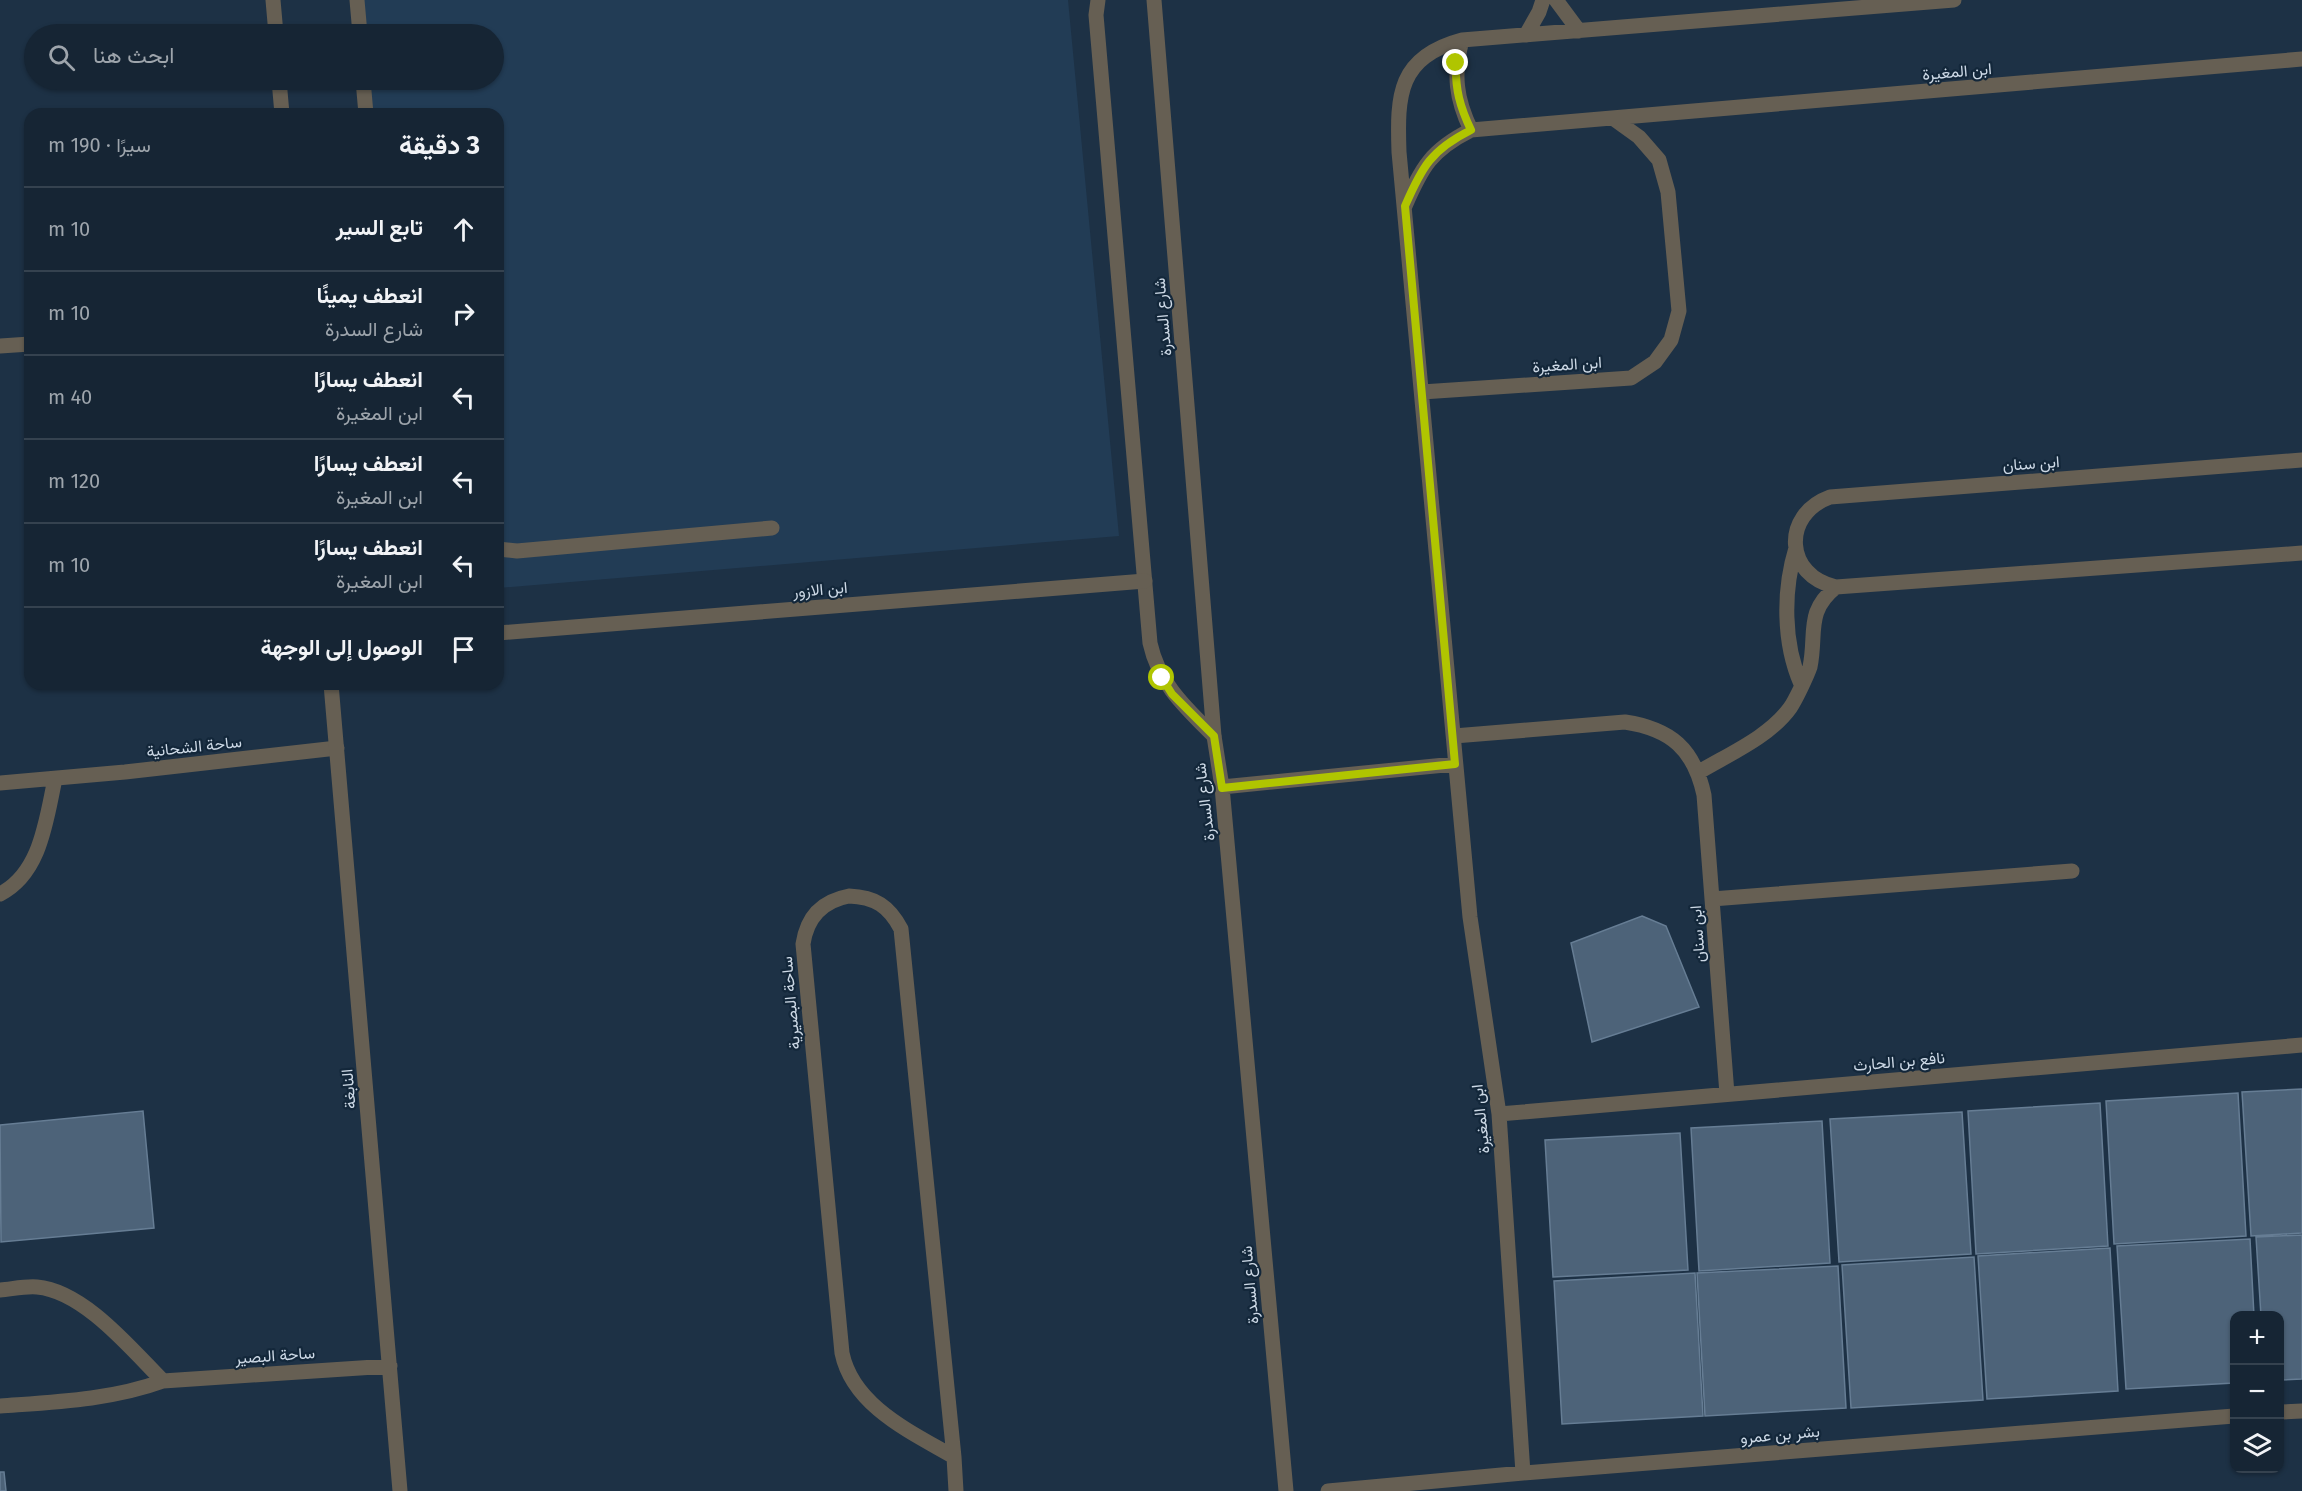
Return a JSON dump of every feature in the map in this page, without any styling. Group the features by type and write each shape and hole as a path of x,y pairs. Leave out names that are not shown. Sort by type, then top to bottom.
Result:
{"street":[{"path":"273,0 275,24"},
{"path":"357,0 359,24"},
{"path":"1098,0 1096,22 1150,643 1158,670 1172,694 1214,736"},
{"name":"شارع السدرة","path":"1154,0 1214,736 1222,788 1286,1491"},
{"path":"1526,36 1543,0"},
{"path":"1556,0 1579,31"},
{"name":"ابن المغيرة","path":"1523,1473 1499,1114 1470,917 1455,764 1397,113 1401,87 1413,67 1429,52 1462,40 1954,0"},
{"path":"1462,40 1456,63 1455,87 1460,109 1471,130"},
{"name":"ابن المغيرة","path":"1405,206 1421,169 1434,153 1471,130 2302,59"},
{"path":"280,90 281,108"},
{"path":"364,90 365,108"},
{"name":"ابن المغيرة","path":"1422,392 1632,378 1655,362 1671,340 1679,310 1668,192 1659,160 1640,137 1614,119"},
{"path":"0,346 24,344"},
{"name":"ابن سنان","path":"1801,684 1792,657 1787,602 1790,569 1796,548 1795,536 1803,516 1820,501 1830,497 2302,460"},
{"path":"504,550 517,551 772,528"},
{"path":"1796,548 1798,560 1813,578 1836,587 2302,553"},
{"name":"ابن الازور","path":"504,633 1145,581"},
{"path":"1699,772 1754,739 1780,719 1791,707 1810,666 1815,614 1826,595 1836,587"},
{"name":"النابغة","path":"332,690 400,1491"},
{"name":"ابن سنان","path":"1454,736 1625,722 1645,725 1663,732 1679,744 1699,772 1704,795 1727,1094"},
{"name":"ساحة الشحانية","path":"0,783 337,748"},
{"path":"1222,788 1455,764"},
{"path":"0,894 21,879 30,866 40,844 55,779"},
{"path":"1712,899 2072,871"},
{"name":"ساحة البصيرية","path":"954,1457 887,1416 868,1400 845,1369 839,1339 803,944 809,921 825,904 836,898 862,896 875,900 886,907 901,929 954,1457 956,1491"},
{"name":"نافع بن الحارث","path":"1499,1114 2302,1045"},
{"path":"0,1290 39,1287 65,1296 113,1331 163,1381"},
{"name":"ساحة البصير","path":"0,1406 85,1400 143,1388 163,1381 390,1366"},
{"path":"2284,1412 2302,1411"},
{"name":"بشر بن عمرو","path":"1328,1491 1523,1473 2230,1416"}],"shaded area":[{"path":"356,0 1068,0 1119,536 504,587 504,108 367,108 365,90 504,90 504,24 359,24"}],"building":[{"path":"1642,916 1666,926 1699,1007 1592,1042 1571,943"},
{"path":"2302,1089 2302,1233 2251,1236 2242,1092"},
{"path":"2238,1093 2246,1236 2114,1244 2106,1101"},
{"path":"2100,1103 2108,1246 1976,1254 1968,1111"},
{"path":"143,1111 154,1228 1,1242 0,1125"},
{"path":"1962,1112 1971,1254 1839,1262 1830,1119"},
{"path":"1822,1121 1830,1263 1699,1271 1691,1128"},
{"path":"1680,1133 1688,1270 1553,1277 1545,1140"},
{"path":"2302,1235 2302,1379 2284,1380 2284,1311 2261,1311 2256,1237"},
{"path":"2250,1239 2254,1311 2230,1311 2230,1383 2126,1389 2117,1246"},
{"path":"2110,1248 2118,1391 1987,1399 1978,1256"},
{"path":"1974,1257 1983,1400 1851,1408 1842,1265"},
{"path":"1838,1266 1846,1408 1705,1416 1697,1273"},
{"path":"1695,1273 1703,1416 1562,1424 1554,1281"},
{"path":"0,1472 4,1472 6,1491 0,1491"}],"route":[{"path":"1162,678 1172,694 1214,736 1222,788 1455,764 1405,206 1421,169 1434,153 1471,130 1460,109 1455,87 1456,63"}]}
